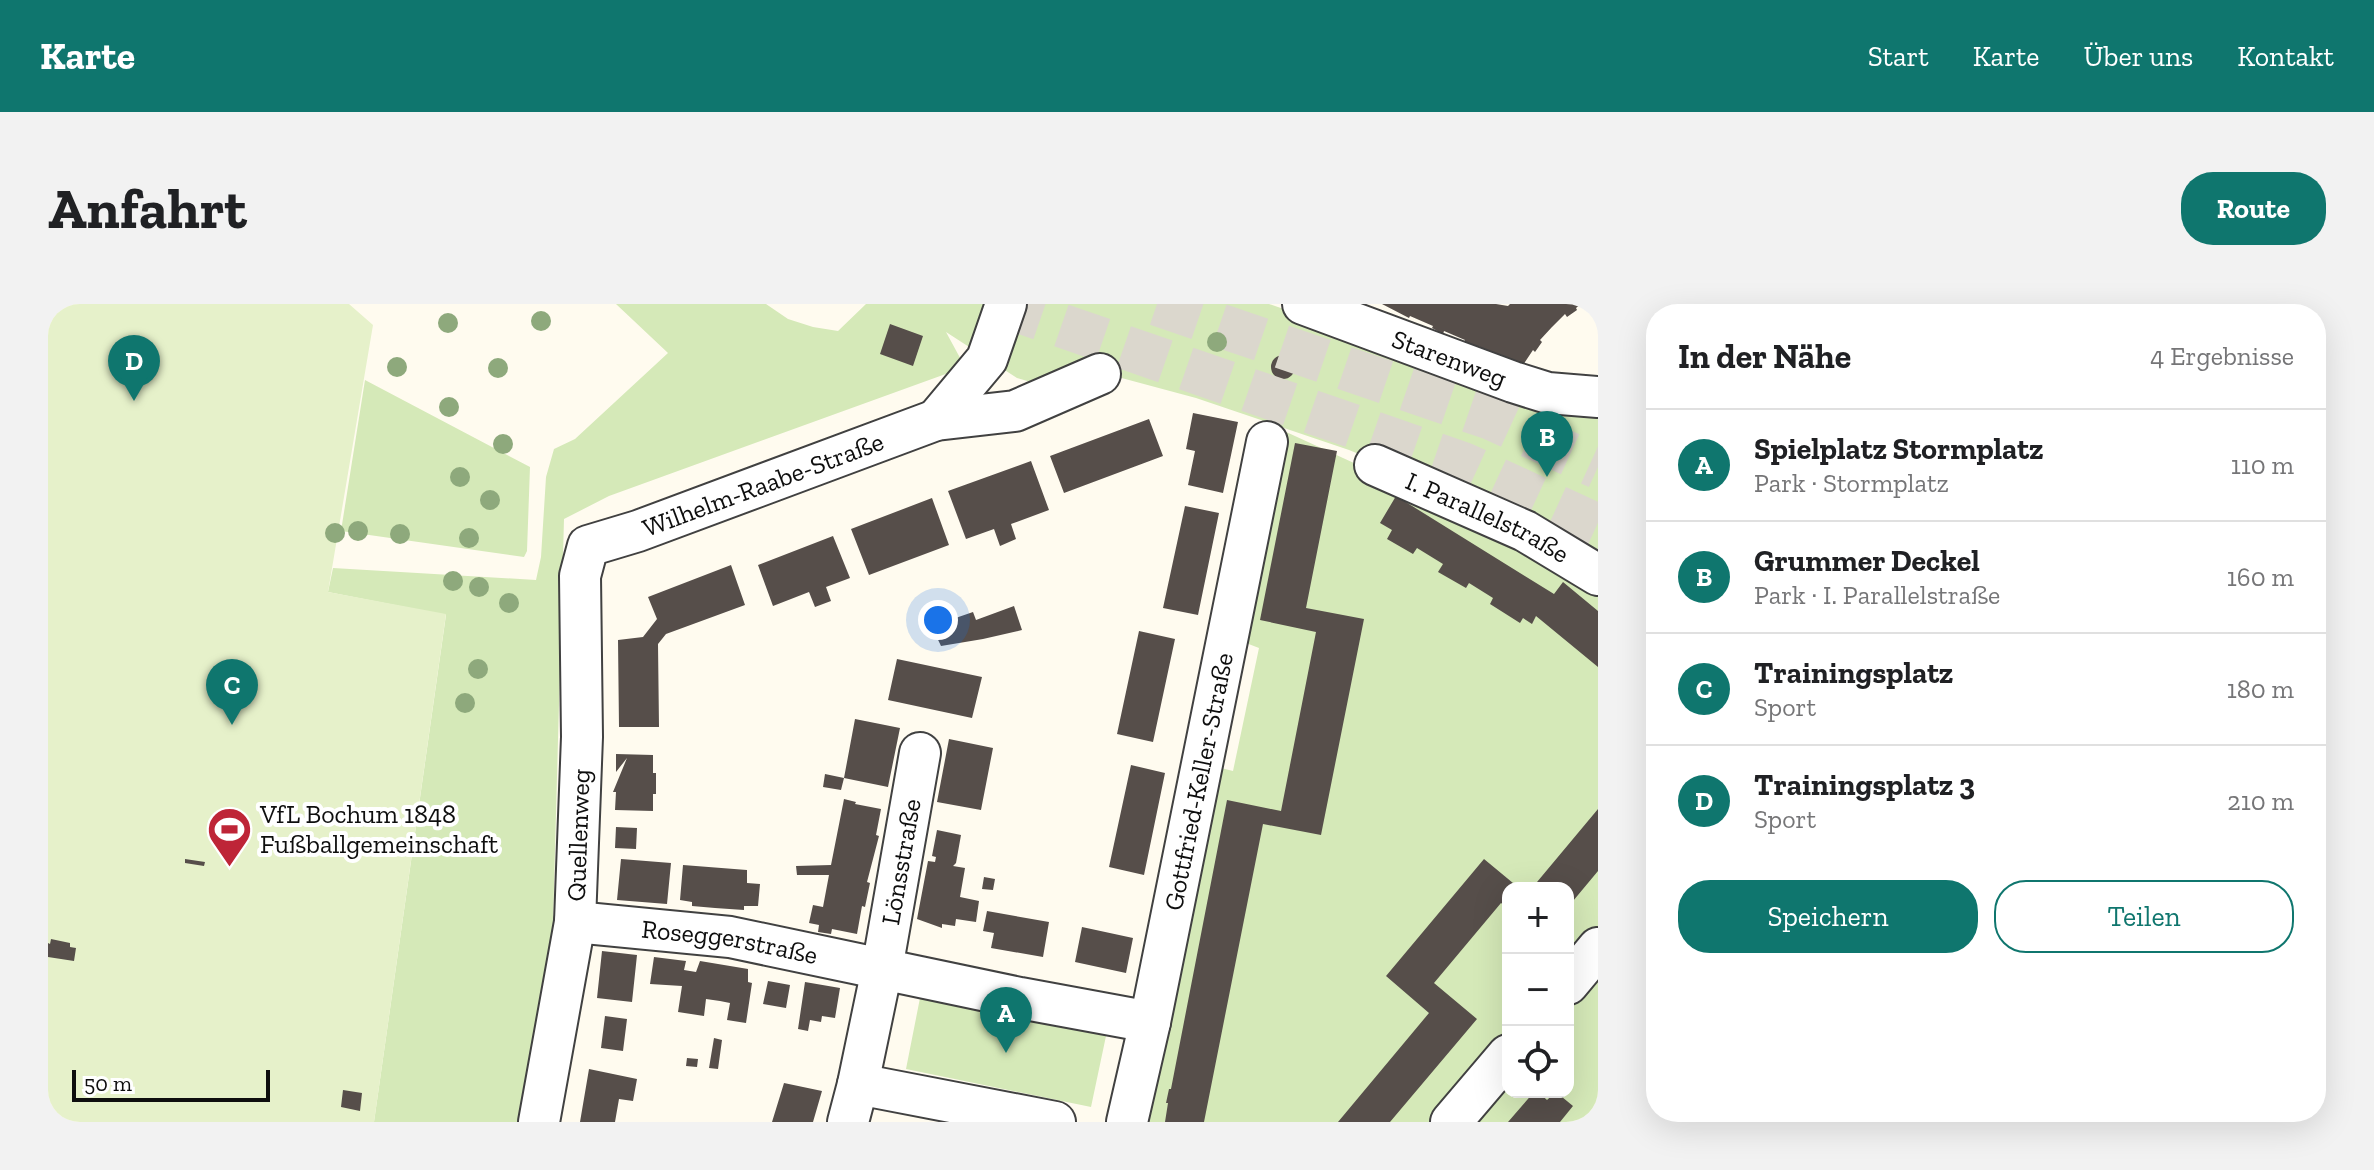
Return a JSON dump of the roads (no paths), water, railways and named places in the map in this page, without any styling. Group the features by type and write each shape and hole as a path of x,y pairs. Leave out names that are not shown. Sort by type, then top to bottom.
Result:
{"street":[{"name":"Starenweg","path":"1303,304 1513,382 1548,393 1598,397"},
{"name":"Wilhelm-Raabe-Straße","path":"996,331 1015,411"},
{"name":"Wilhelm-Raabe-Straße","path":"936,420 996,331"},
{"name":"Wilhelm-Raabe-Straße","path":"588,546 936,420 1015,411 1100,374"},
{"name":"Gottfried-Keller-Straße","path":"1127,1122 1267,442"},
{"name":"I. Parallelstraße","path":"1375,465 1525,531 1598,575"},
{"name":"Quellenweg","path":"539,1122 575,922 582,737 580,576 588,546"},
{"name":"Lönsstraße","path":"848,1122 882,969 920,753"},
{"name":"Roseggerstraße","path":"575,922 730,937 1150,1022"},
{"path":"1574,977 1598,948"},
{"path":"1451,1122 1502,1062"},
{"path":"858,1084 1055,1122"}],"tunnel":[{"path":"999,304 1463,464 1598,526"},
{"path":"1157,304 1491,418 1598,467"}],"place":[{"name":"Trainingsplatz 3","path":"134,401"},
{"name":"Grummer Deckel","path":"1547,477"},
{"name":"Trainingsplatz","path":"232,725"},
{"name":"VfL Bochum 1848 Fußballgemeinschaft","path":"229,868"},
{"name":"Spielplatz Stormplatz","path":"1006,1053"}]}
